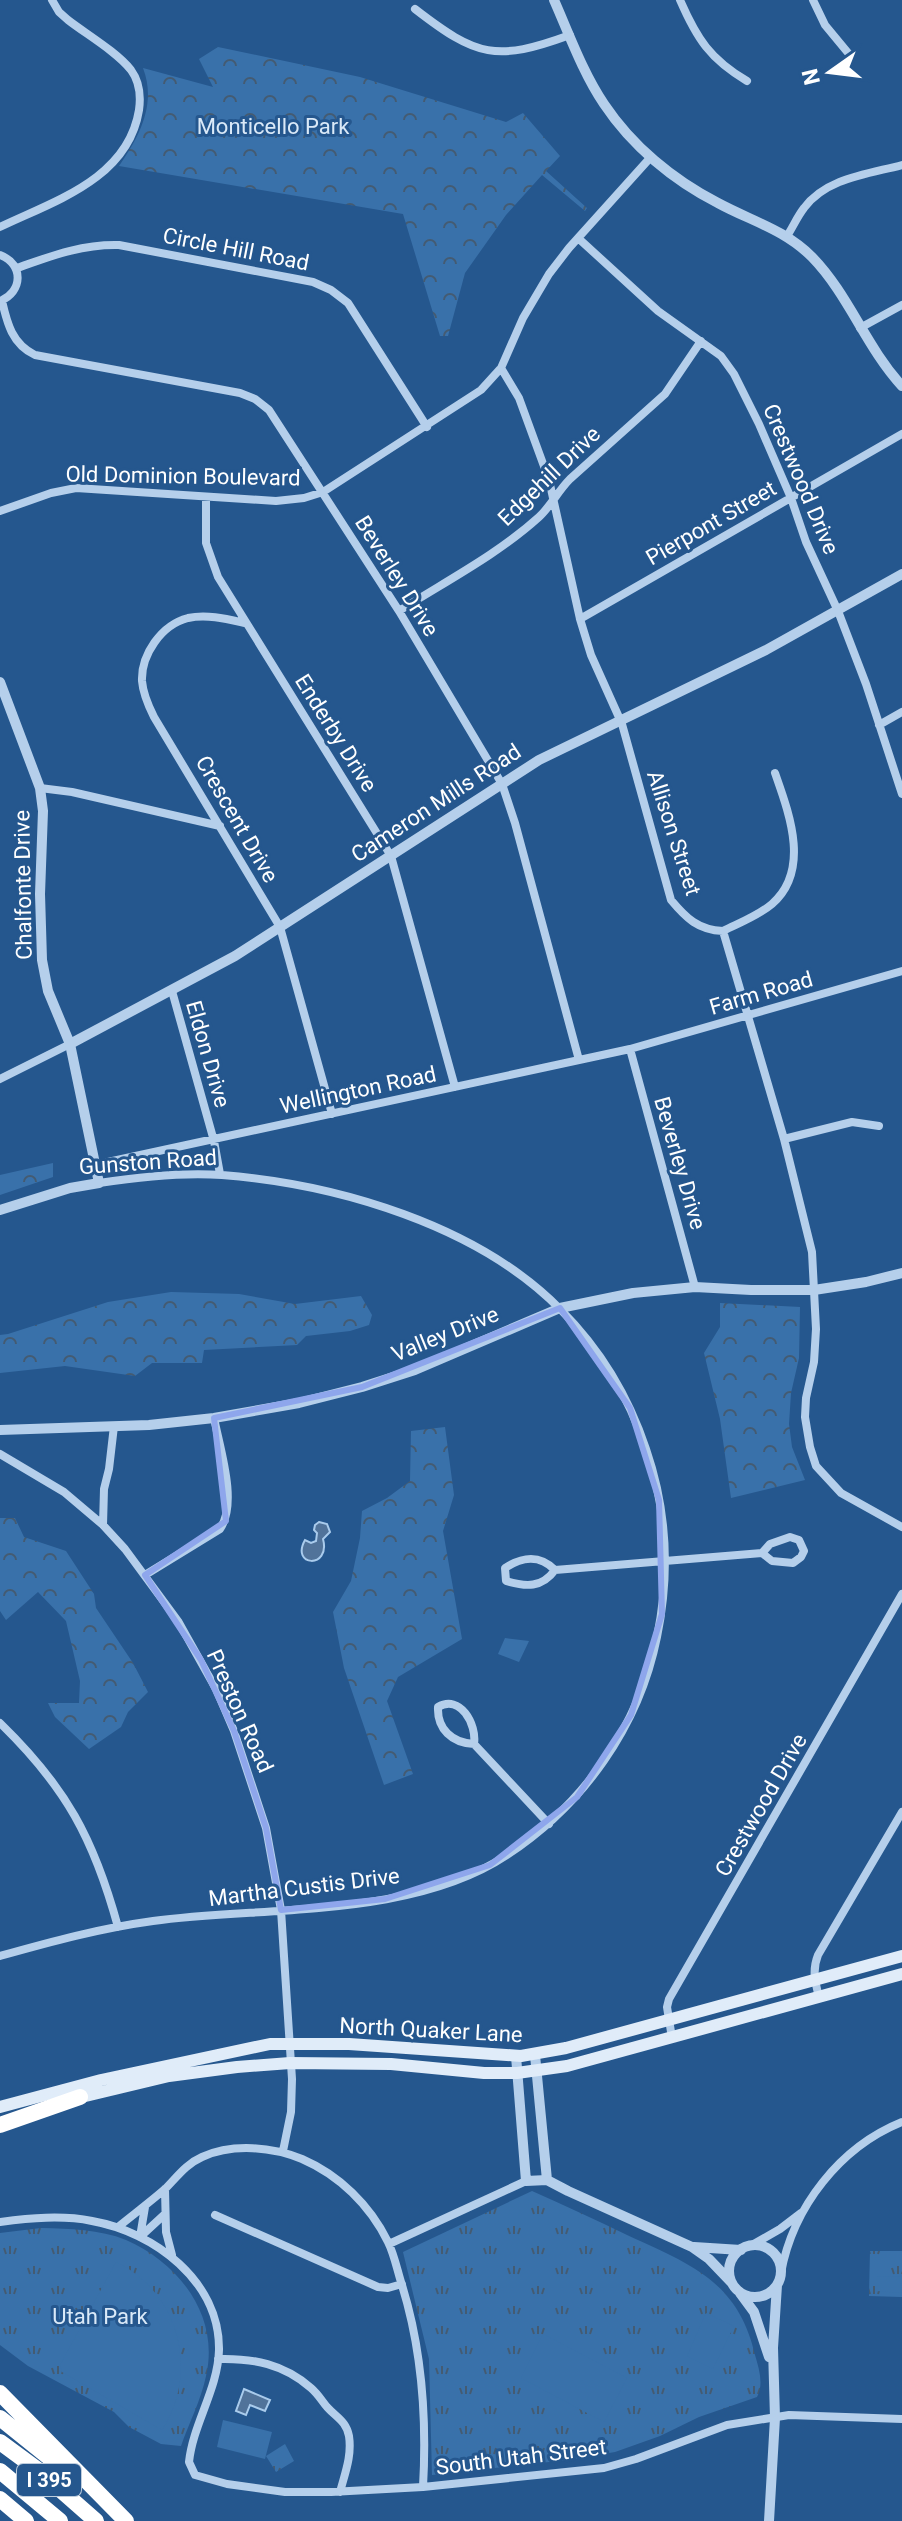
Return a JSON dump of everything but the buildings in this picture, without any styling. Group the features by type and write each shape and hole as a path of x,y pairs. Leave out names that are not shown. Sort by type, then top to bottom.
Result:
{"highway":[{"path":"0,2125 80,2097"},
{"path":"0,2393 126,2521"},
{"path":"0,2418 126,2521"},
{"name":"I 395","path":"0,2442 38,2470 96,2521"},
{"path":"0,2471 60,2521"},
{"name":"I 395","path":"0,2499 26,2521"}],"main road":[{"name":"North Quaker Lane","path":"0,2107 121,2076 270,2044 349,2044 535,2055 902,1956"},
{"name":"North Quaker Lane","path":"0,2117 169,2076 237,2067 290,2063 391,2064 484,2073 537,2071 567,2066 902,1974"}],"street":[{"path":"0,227 83,187 103,173 127,145 138,118 140,96 132,71 68,20 52,0"},
{"path":"554,0 603,103 650,158 709,198 787,236 813,258 839,290 885,368 902,386"},
{"path":"680,0 707,52 747,81"},
{"path":"813,0 825,25 849,54"},
{"path":"415,9 460,41 492,51 516,51 570,35"},
{"name":"Old Dominion Boulevard","path":"0,511 51,493 76,488 276,501 323,492 481,390 501,368 523,318 549,274 650,158"},
{"path":"787,236 802,210 827,188 849,178 902,165"},
{"name":"Crestwood Drive","path":"578,238 658,311 721,356 734,374 759,424 806,542 838,611 902,794"},
{"name":"Circle Hill Road","path":"17,268 66,250 119,245 313,282 331,290 348,303 427,427"},
{"path":"0,255 11,260 17,268 18,282 15,291 1,301"},
{"name":"Beverley Drive","path":"1,301 13,336 26,351 35,355 249,395 269,410 399,611 502,784 579,1060"},
{"path":"860,328 902,305"},
{"name":"Edgehill Drive","path":"399,611 504,544 535,520 570,479 665,394 701,341"},
{"name":"Allison Street","path":"501,368 525,412 553,498 580,619 591,655 621,721 671,900 688,920 699,927 723,931"},
{"name":"Pierpont Street","path":"580,619 902,434"},
{"name":"Enderby Drive","path":"206,497 209,557 245,623 391,856 455,1087"},
{"name":"Cameron Mills Road","path":"0,1079 235,956 539,760 766,650 902,574"},
{"name":"Crescent Drive","path":"245,623 207,617 188,618 177,623 158,638 145,658 142,672 144,696 280,927 332,1114"},
{"name":"Chalfonte Drive","path":"0,682 3,705 40,788 43,811 40,894 42,960 48,991 70,1044 99,1183"},
{"path":"879,725 902,712"},
{"path":"775,773 792,832 793,865 773,903 723,931 784,1139 814,1266 814,1362 805,1417 813,1458 823,1476 841,1493 902,1527"},
{"path":"40,788 72,792 220,826"},
{"name":"Farm Road","path":"630,1049 902,971"},
{"name":"Eldon Drive","path":"172,991 214,1141 220,1174"},
{"name":"Beverley Drive","path":"630,1049 695,1287"},
{"name":"Wellington Road","path":"94,1165 630,1049"},
{"path":"784,1139 852,1122 879,1126"},
{"name":"Gunston Road","path":"0,1210 70,1188 144,1178 220,1174 304,1185 409,1216 481,1250 511,1269 560,1308"},
{"name":"Valley Drive","path":"0,1430 214,1418 299,1403 415,1370 560,1308 633,1293 695,1287 814,1290 902,1273"},
{"name":"Martha Custis Drive","path":"0,1956 55,1940 154,1921 350,1904 385,1899 446,1883 490,1865 549,1824 593,1777 631,1715 654,1651 662,1614 666,1560 656,1483 630,1408 611,1373 560,1308"},
{"path":"145,1575 220,1529 226,1521 228,1503 214,1418"},
{"path":"103,1525 104,1489 114,1426"},
{"name":"Preston Road","path":"0,1454 64,1492 103,1525 178,1621 201,1660 234,1731 266,1828 281,1910 291,2112 283,2151"},
{"path":"555,1570 544,1561 524,1559 505,1568 504,1575 506,1581 531,1586 547,1579 555,1570 762,1553 772,1561 793,1563 804,1551 799,1540 790,1537 770,1544 762,1553"},
{"name":"Crestwood Drive","path":"672,2038 669,1999 902,1594"},
{"path":"474,1744 475,1729 463,1710 451,1703 438,1707 440,1723 446,1734 463,1743 474,1744 549,1824"},
{"path":"0,1723 54,1782 78,1819 106,1882 118,1927"},
{"path":"819,1997 815,1980 818,1955 902,1812"},
{"path":"535,2055 547,2180"},
{"path":"516,2056 526,2181"},
{"path":"769,2521 775,2418 773,2371 777,2285 792,2237 828,2175 853,2150 902,2122"},
{"path":"118,2227 194,2161 211,2154 259,2148 283,2151 309,2162 356,2195 389,2244 407,2301 422,2373 423,2487"},
{"path":"389,2244 526,2181 547,2180 692,2247 709,2259 741,2293 764,2296 777,2285"},
{"path":"165,2188 166,2232 172,2255"},
{"path":"140,2237 145,2205"},
{"path":"773,2371 754,2312 733,2285 729,2268 731,2261 746,2248 780,2229 805,2210"},
{"path":"140,2237 165,2214"},
{"path":"215,2215 378,2287 402,2284"},
{"path":"0,2222 40,2218 78,2219 118,2227 172,2255 207,2298 218,2331 218,2359 258,2361 280,2367 313,2389 329,2410 342,2420 350,2449 340,2492"},
{"path":"692,2247 746,2248 760,2245 773,2252 781,2273"},
{"name":"South Utah Street","path":"218,2359 190,2452 190,2469 199,2477 285,2492 423,2487 604,2468 727,2425 789,2415 902,2419"}],"highlighted area":[{"path":"560,1308 630,1408 659,1500 662,1614 631,1715 577,1797 490,1865 385,1899 281,1910 266,1828 234,1731 201,1660 145,1575 226,1521 214,1418 362,1387"}],"green space":[{"name":"Monticello Park","path":"218,47 360,77 506,122 523,113 560,156 546,171 587,208 585,211 542,175 506,215 465,273 448,336 440,336 403,214 119,166 144,120 148,94 143,68 213,87 199,59"},
{"path":"53,1163 53,1177 0,1195 0,1175"},
{"path":"171,1292 239,1294 295,1304 361,1296 372,1315 369,1325 350,1331 306,1336 297,1345 204,1350 202,1363 152,1363 135,1376 65,1366 0,1373 0,1335 108,1302"},
{"path":"720,1303 800,1307 799,1358 791,1393 789,1424 792,1447 805,1480 731,1498 720,1419 704,1353 720,1327"},
{"path":"445,1427 454,1495 443,1531 462,1639 398,1677 387,1701 413,1774 384,1785 344,1668 333,1612 351,1581 362,1511 410,1481 411,1431"},
{"path":"0,1518 15,1518 24,1537 66,1551 94,1594 96,1608 133,1663 148,1692 128,1712 121,1727 89,1749 55,1717 48,1703 79,1703 80,1681 66,1621 38,1592 6,1620 0,1611"},
{"path":"505,1638 529,1641 519,1662 498,1654"},
{"path":"532,2191 691,2266 724,2292 737,2309 757,2360 760,2387 757,2397 615,2452 432,2475 429,2359 403,2252"},
{"name":"Utah Park","path":"41,2228 74,2229 126,2240 163,2263 191,2294 207,2333 209,2354 204,2385 181,2446 161,2444 129,2427 114,2412 28,2366 0,2345 0,2233"},
{"path":"870,2251 902,2251 902,2297 869,2296"},
{"path":"116,2262 138,2275 155,2293 168,2313 177,2336 181,2359 180,2384 174,2407 162,2430 62,2372 60,2365"},
{"path":"876,2276 902,2277 902,2293 876,2291"},
{"path":"706,2313 734,2326 713,2369 687,2356"},
{"path":"543,2334 627,2378 604,2422 521,2378"},
{"path":"223,2420 272,2432 265,2459 217,2447"},
{"path":"285,2444 294,2461 276,2472 266,2456"}],"shaded area":[{"path":"319,1522 327,1524 330,1532 323,1539 321,1556 311,1561 303,1555 302,1549 305,1540 311,1543 316,1541 317,1533 314,1530"},
{"path":"244,2389 270,2400 265,2411 250,2405 246,2415 236,2411"}]}
